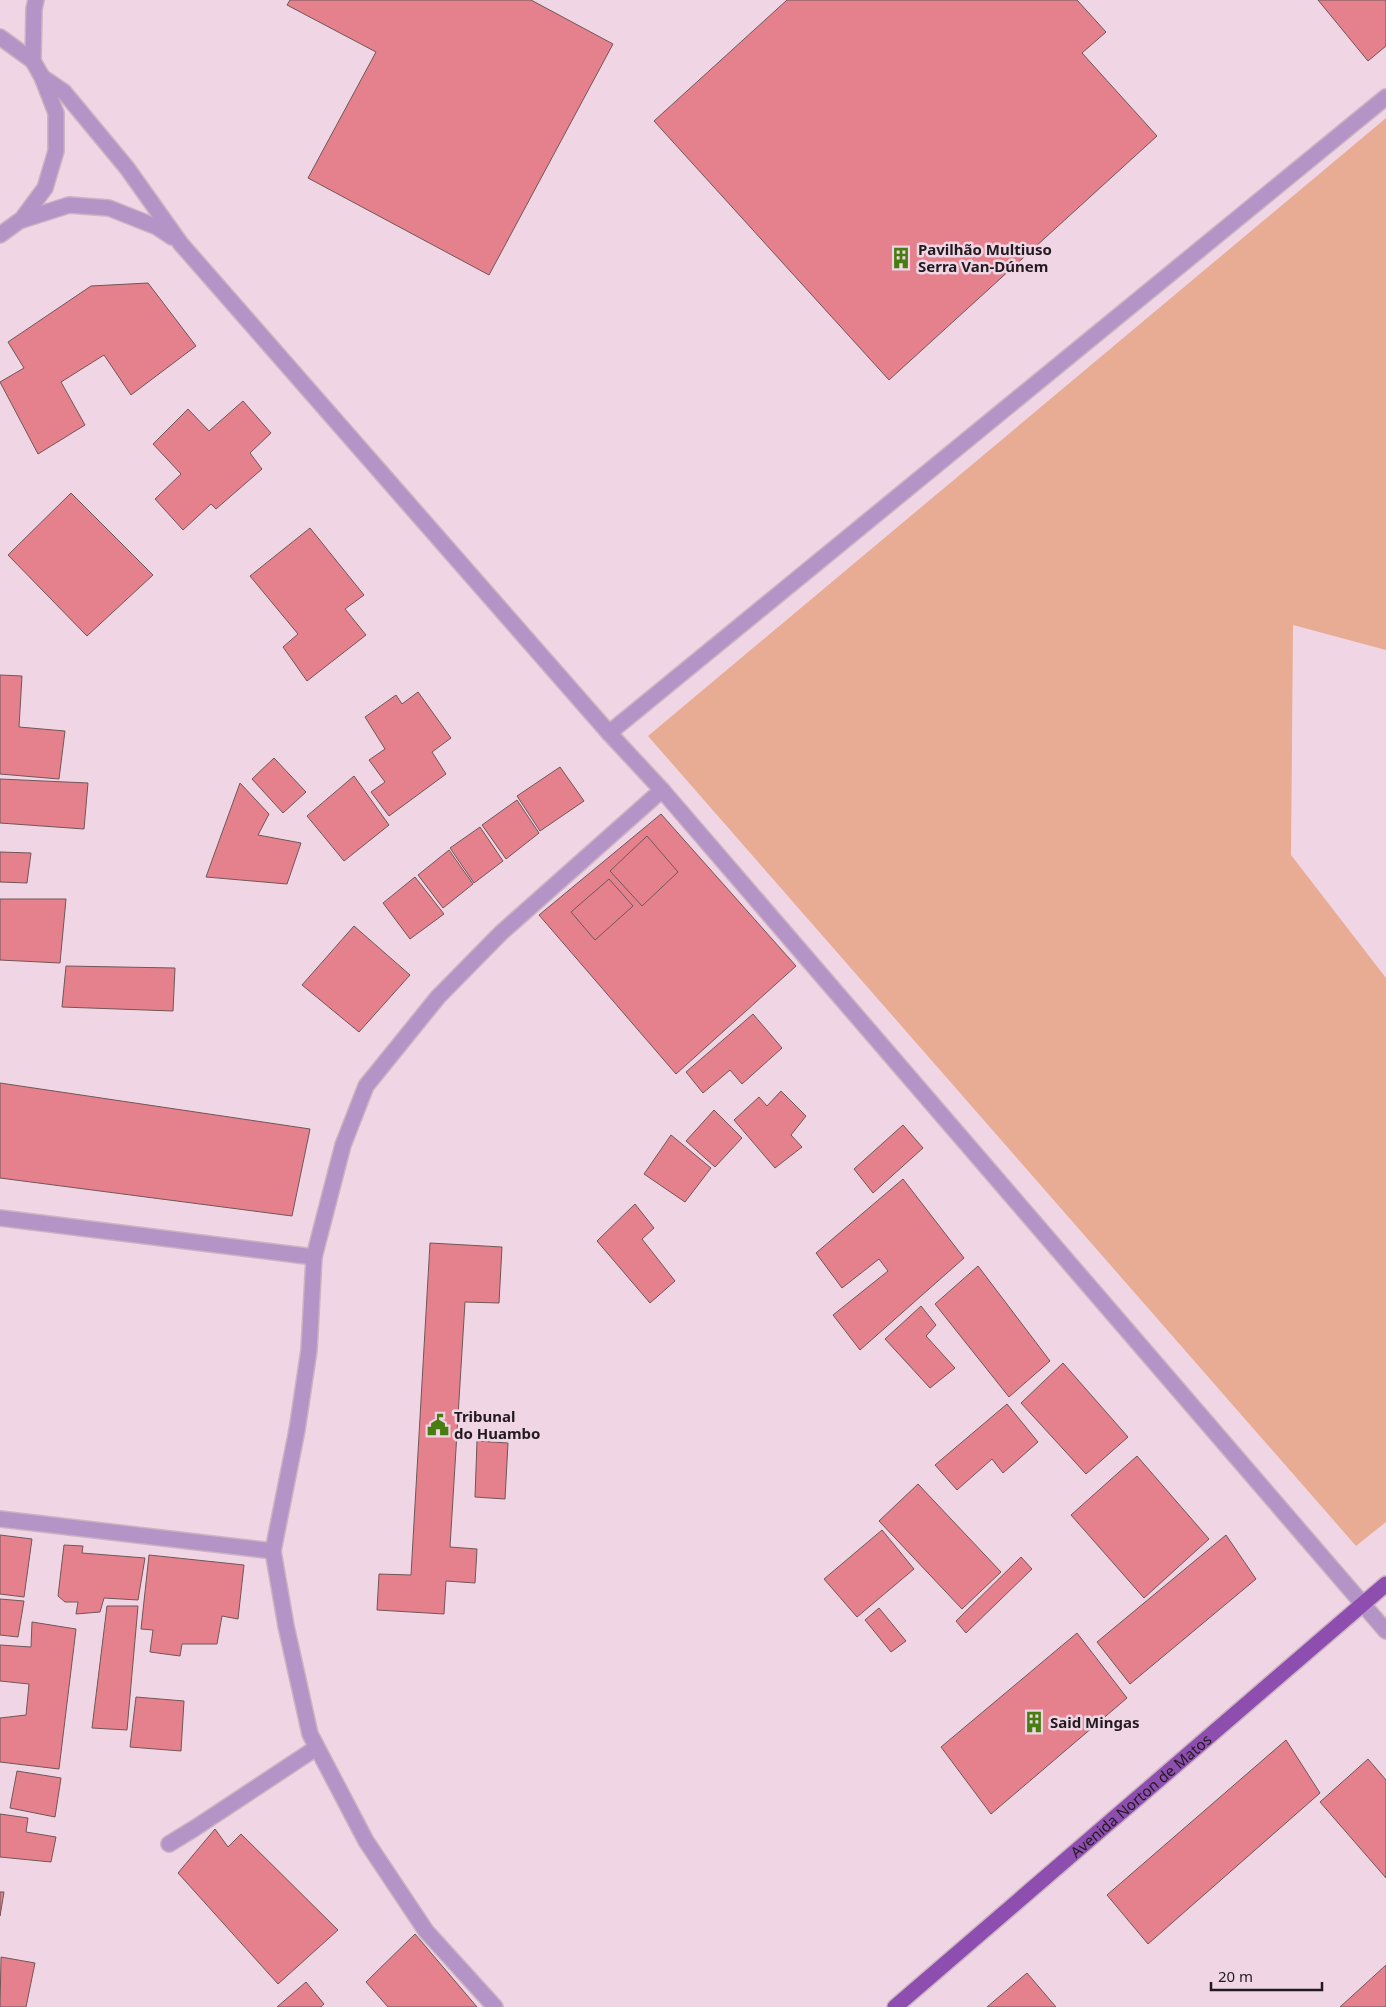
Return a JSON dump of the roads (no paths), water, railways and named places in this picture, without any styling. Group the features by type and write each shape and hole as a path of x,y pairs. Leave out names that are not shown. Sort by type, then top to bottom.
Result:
{"main road":[{"name":"Avenida Norton de Matos","path":"894,2007 1386,1584"}],"street":[{"path":"33,61 34,9 36,0"},
{"path":"0,37 33,61 42,77 56,113 56,151 45,188 22,219 0,235"},
{"path":"42,77 71,99 127,168 181,244 609,733 662,790 1386,1631"},
{"path":"609,733 1386,97"},
{"path":"0,235 25,218 69,205 109,208 157,227 181,244"},
{"path":"495,2007 421,1923 366,1841 316,1748 310,1734 286,1626 273,1551 297,1430 309,1350 314,1256 343,1144 366,1086 438,997 501,933 662,790"},
{"path":"0,1218 314,1256"},
{"path":"0,1519 273,1551"},
{"path":"169,1844 316,1748"}],"place":[{"name":"Pavilhão Multiuso Serra Van-Dúnem","path":"901,258"},
{"name":"Tribunal do Huambo","path":"438,1425"},
{"name":"Said Mingas","path":"1034,1722"}]}
